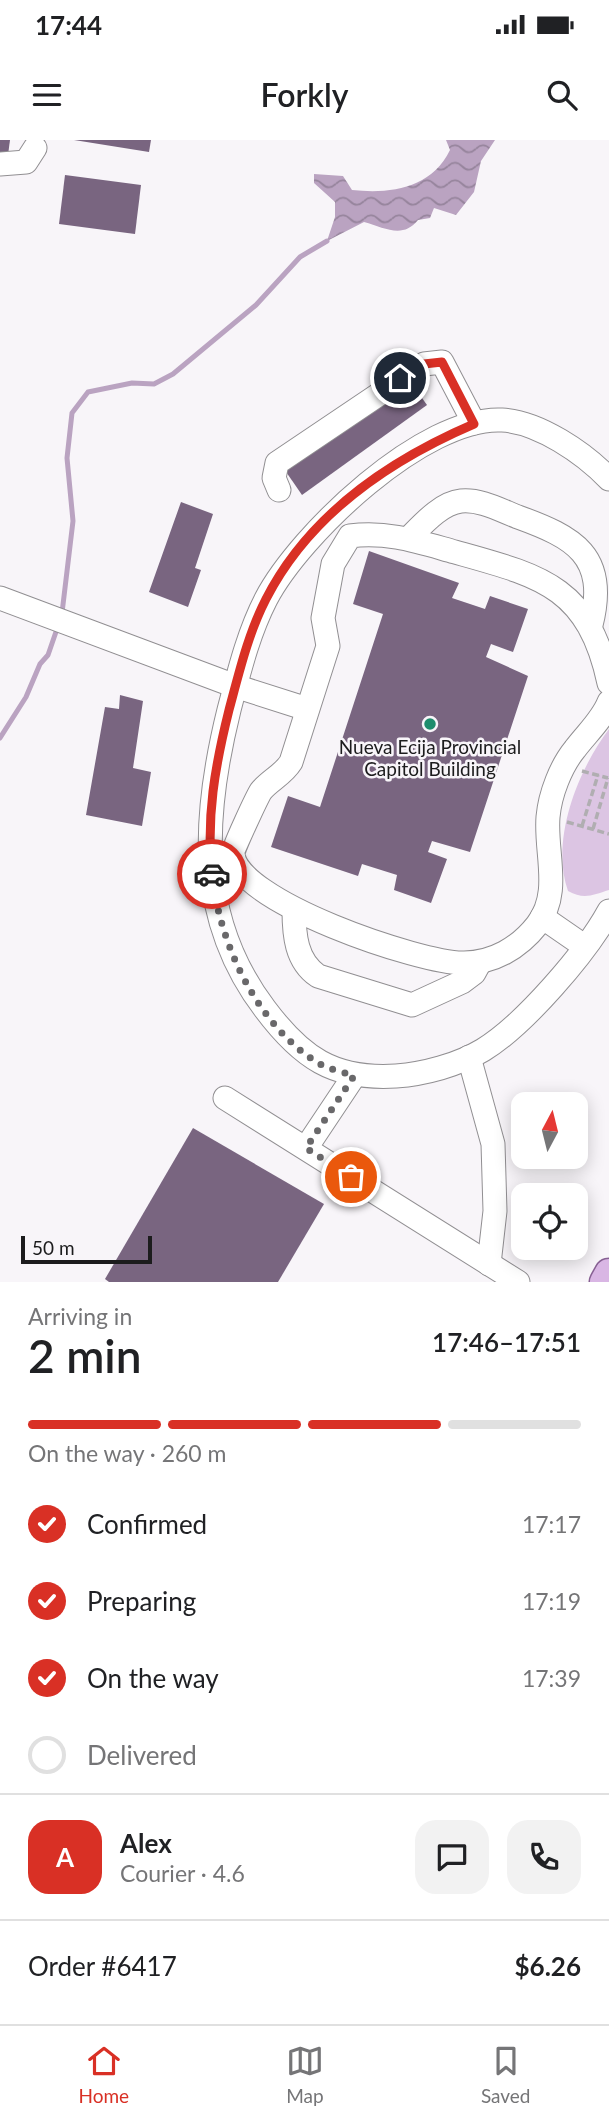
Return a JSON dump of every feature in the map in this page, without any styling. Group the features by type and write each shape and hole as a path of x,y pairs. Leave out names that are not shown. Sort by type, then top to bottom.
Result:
{"main road":[{"path":"604,1282 609,1273"}],"street":[{"path":"0,164 26,162 35,148"},
{"path":"279,491 274,478 277,463 424,364 442,362 474,424"},
{"path":"609,479 579,454 528,426 502,420 474,424 427,444 354,491 288,565 266,598 247,643 210,796 209,837 214,901 240,971 280,1029 319,1063 354,1076 404,1075 436,1069 484,1050 512,1027 584,946 609,911"},
{"path":"409,538 432,517 460,501 479,502 561,533 583,550 588,560 595,597 590,625"},
{"path":"609,683 598,639 590,625 550,584 499,564 409,538 350,536 333,564 324,611 328,646 291,762 284,774 261,792 233,852 236,867 247,879 294,910 410,952 462,964 480,962 504,954 524,939 542,917 551,894 548,817 563,766 604,714 609,702"},
{"path":"0,598 235,686 307,709"},
{"path":"294,910 298,949 308,969 318,976 399,1004 423,1003 474,973 480,962"},
{"path":"542,917 584,946"},
{"path":"469,1057 493,1144 495,1210 489,1264"},
{"path":"306,1148 354,1076"},
{"path":"225,1098 518,1282"}],"path":[{"path":"563,766 608,778 593,829"},
{"path":"582,826 598,775"},
{"path":"548,817 609,834"}],"shaded area":[{"path":"609,729 609,890 588,896 579,895 568,891 563,871 565,828 570,806 587,764"}],"water":[{"path":"446,140 495,140 481,161 474,192 456,215 434,208 430,218 418,220 400,231 364,222 327,241 335,217 335,202 314,183 314,174 343,176 352,190 381,191 408,186 421,181 442,163 450,150"}],"building":[{"path":"0,140 10,140 8,155 0,154"},
{"path":"74,140 151,140 149,152"},
{"path":"65,175 141,185 135,234 59,224"},
{"path":"407,377 427,405 302,495 282,466"},
{"path":"181,502 213,514 195,568 201,570 188,607 149,592"},
{"name":"Nueva Ecija Provincial Capitol Building","path":"369,551 459,583 452,598 485,609 490,596 528,609 513,652 491,644 486,657 528,676 470,852 432,841 428,852 447,859 431,903 394,890 397,875 362,864 358,876 271,847 288,796 320,807 383,614 353,604"},
{"path":"120,695 143,701 133,768 151,772 142,826 86,815 105,707 119,709"},
{"path":"193,1128 324,1204 278,1282 109,1282 105,1279"}],"waterway":[{"path":"62,613 73,521 67,458 72,413 88,392 132,383 154,384 173,374 256,305 300,257 327,241"},
{"path":"0,738 26,697 40,664 48,655 58,626"}],"way so far":[{"path":"212,874 214,901 228,942 240,971 258,1000 280,1029 301,1049 319,1063 354,1076 306,1148 351,1177"}],"place":[{"name":"Nueva Ecija Provincial Capitol Building","path":"430,724"}],"route":[{"path":"212,874 210,796 247,643 266,598 288,565 354,491 427,444 474,424 442,362 424,364 400,378"}]}
